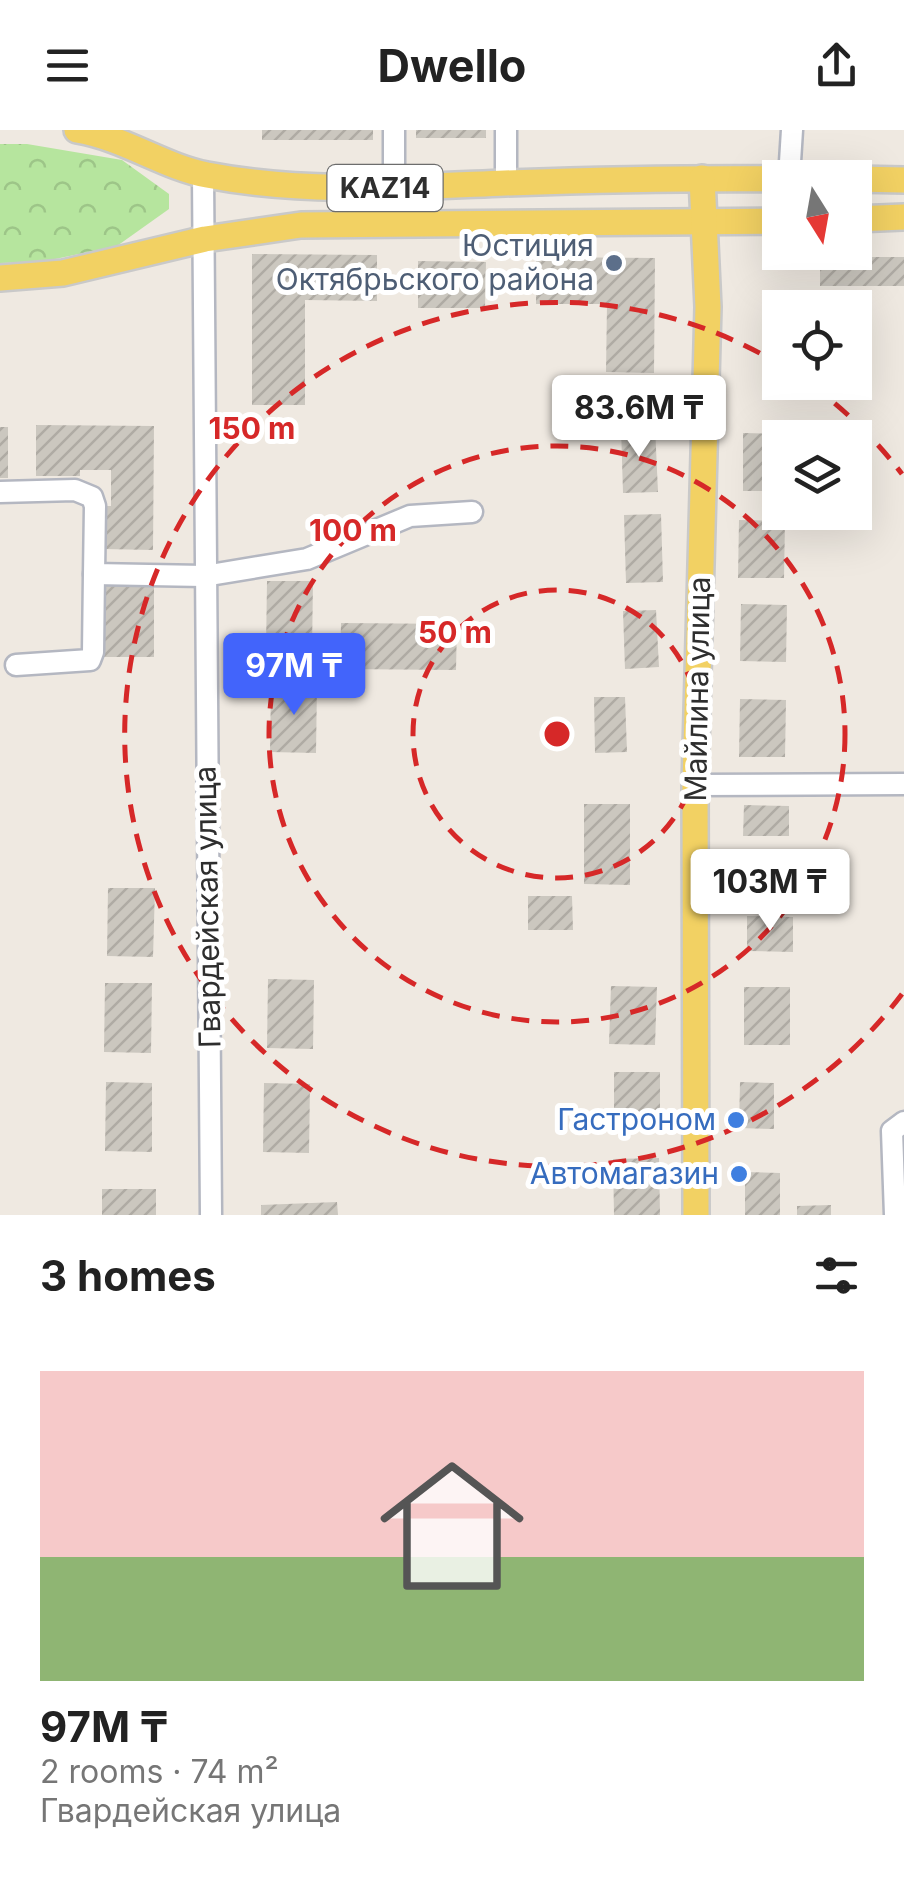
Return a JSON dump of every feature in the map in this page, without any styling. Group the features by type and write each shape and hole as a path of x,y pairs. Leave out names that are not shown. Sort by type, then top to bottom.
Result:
{"main road":[{"name":"KAZ14","path":"78,130 106,135 203,175 296,186 394,188 762,179"},
{"name":"Майлина улица","path":"696,1215 695,785 708,307 702,178"},
{"path":"872,180 904,180"},
{"path":"872,218 904,217"},
{"name":"KAZ14","path":"0,278 63,273 205,238 302,225 762,222"}],"street":[{"path":"394,130 394,188"},
{"path":"506,130 506,183"},
{"path":"790,160 792,130"},
{"name":"Гвардейская улица","path":"203,175 210,1215"},
{"path":"0,492 75,490 92,497 95,506 94,652 90,660 16,665"},
{"path":"94,574 204,576 307,559 410,516 472,512"},
{"path":"695,785 904,784"},
{"path":"895,1215 892,1131 904,1122"}],"green space":[{"path":"0,144 27,144 122,160 169,194 169,209 117,246 41,262 0,263"}],"building":[{"path":"262,130 373,130 373,140 262,140"},
{"path":"416,130 486,130 486,138 416,138"},
{"path":"252,254 377,255 377,301 305,300 305,405 252,405"},
{"path":"536,257 655,258 654,373 606,372 607,304 536,304"},
{"path":"872,257 904,257 904,286 820,286 820,270 872,270"},
{"path":"418,261 486,262 485,308 418,308"},
{"path":"36,425 154,426 153,550 103,549 104,506 111,506 111,470 80,470 80,476 36,476"},
{"path":"655,426 658,492 623,493 621,427"},
{"path":"0,427 8,427 8,478 0,478"},
{"path":"743,433 762,433 762,491 743,491"},
{"path":"661,514 663,582 626,583 624,515"},
{"path":"739,520 762,520 762,530 785,530 784,578 738,578"},
{"path":"267,581 313,581 312,651 266,650"},
{"path":"104,586 154,586 154,657 104,657"},
{"path":"741,604 787,605 786,662 740,661"},
{"path":"656,610 659,667 625,669 623,611"},
{"path":"341,623 457,624 456,670 340,669"},
{"path":"271,683 317,684 316,753 270,752"},
{"path":"594,697 625,697 627,752 595,753"},
{"path":"740,699 786,700 785,757 739,757"},
{"path":"584,804 630,804 630,885 584,884"},
{"path":"744,805 789,806 789,836 743,836"},
{"path":"745,853 791,854 791,888 745,888"},
{"path":"108,888 155,888 153,957 107,956"},
{"path":"528,896 572,896 573,930 528,930"},
{"path":"747,916 793,917 793,952 747,951"},
{"path":"268,979 314,980 313,1049 267,1048"},
{"path":"105,983 152,983 151,1053 104,1052"},
{"path":"611,986 657,987 655,1045 609,1044"},
{"path":"744,987 790,987 790,1045 744,1045"},
{"path":"614,1072 660,1072 660,1130 614,1130"},
{"path":"106,1082 152,1083 152,1152 105,1151"},
{"path":"740,1082 774,1083 774,1129 739,1128"},
{"path":"264,1083 310,1084 309,1153 263,1152"},
{"path":"659,1158 660,1215 614,1215 613,1159"},
{"path":"745,1172 780,1173 780,1215 745,1215"},
{"path":"102,1189 156,1189 156,1215 102,1215"},
{"path":"337,1202 338,1215 261,1215 261,1205"},
{"path":"831,1205 831,1215 797,1215 797,1206"}],"place":[{"name":"Юстиция Октябрьского района","path":"614,263"},
{"name":"Гастроном","path":"736,1120"},
{"name":"Автомагазин","path":"739,1174"}]}
